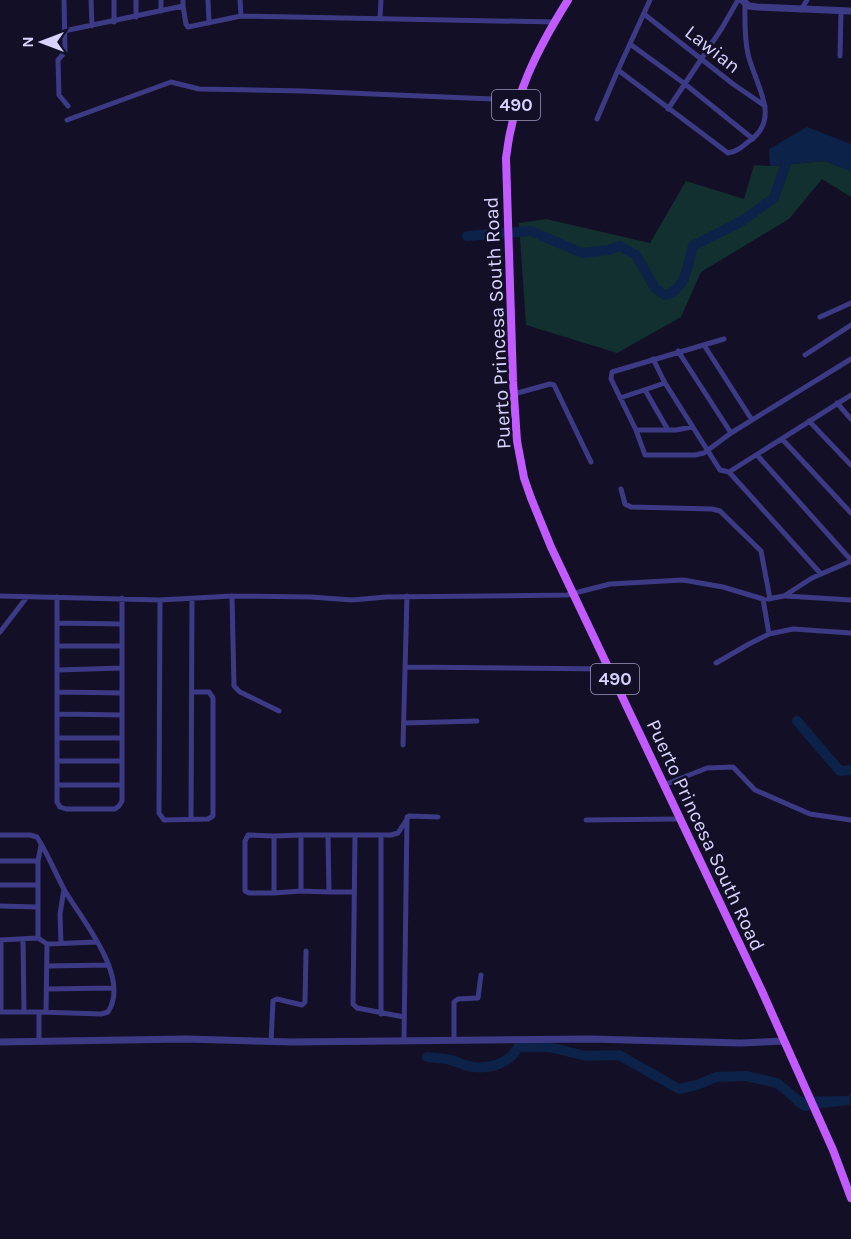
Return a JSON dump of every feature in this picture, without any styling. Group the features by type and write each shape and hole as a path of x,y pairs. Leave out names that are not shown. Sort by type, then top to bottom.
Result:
{"main road":[{"name":"Puerto Princesa South Road","path":"568,0 533,60 509,132 506,158 514,394 517,441 524,478 537,516 784,1041 833,1150 851,1198"}],"street":[{"path":"64,0 64,52 58,60 59,95 68,106"},
{"path":"91,0 92,26"},
{"path":"114,0 114,22"},
{"path":"136,0 136,17"},
{"path":"161,0 161,11"},
{"path":"208,0 209,23"},
{"path":"240,0 241,16"},
{"path":"380,18 381,0"},
{"path":"597,119 650,0"},
{"path":"801,10 807,0"},
{"path":"743,1 757,8 851,11"},
{"path":"668,109 743,1"},
{"path":"618,70 726,152 733,152 753,139 764,127 765,106 748,53 743,1"},
{"path":"64,31 136,17 183,3 187,26 241,16 555,22"},
{"path":"840,56 841,11"},
{"name":"Lawian","path":"644,14 765,106"},
{"path":"630,44 685,84 753,139"},
{"path":"67,120 171,81 199,88 518,100"},
{"path":"820,317 851,303"},
{"path":"805,355 851,325"},
{"path":"724,339 612,372 611,379 647,456 695,455 708,451 730,433 851,359"},
{"path":"704,345 752,420"},
{"path":"678,351 730,433"},
{"path":"653,359 665,383 720,470 729,472 821,574"},
{"path":"620,398 665,383"},
{"path":"514,394 550,384 554,385 591,462"},
{"path":"645,390 668,430"},
{"path":"729,472 851,394"},
{"path":"837,403 851,419"},
{"path":"809,421 850,463"},
{"path":"636,430 692,427"},
{"path":"782,439 851,513"},
{"path":"757,455 851,561 821,574 784,596"},
{"path":"621,489 625,504 631,507 720,511 761,552 770,599"},
{"path":"0,596 160,600 232,596 352,600 407,596 559,595 574,594 610,584 683,580 708,583 763,599 784,596 851,600"},
{"path":"232,596 234,686 240,692 279,711"},
{"path":"403,745 407,596"},
{"path":"0,632 27,597"},
{"path":"57,597 59,714 57,802 60,807 98,809 115,809 122,801 122,598"},
{"path":"191,819 192,599"},
{"path":"763,599 769,634"},
{"path":"160,600 159,813 164,819 209,819 213,813 213,696 209,692 193,692"},
{"path":"58,623 122,624"},
{"path":"716,663 769,634 793,629 851,633"},
{"path":"58,646 122,646"},
{"path":"406,667 610,669"},
{"path":"58,670 122,668"},
{"path":"58,692 122,693"},
{"path":"59,714 122,715"},
{"path":"404,723 477,721"},
{"path":"58,738 122,738"},
{"path":"58,761 122,761"},
{"path":"664,785 707,768 733,767 755,790 810,814 851,820"},
{"path":"58,785 122,785"},
{"path":"407,817 438,816"},
{"path":"354,892 245,891 244,841 248,835 381,836 399,833 407,817"},
{"path":"404,1040 407,817"},
{"path":"586,819 680,819"},
{"path":"0,835 33,835 41,844 64,889 97,942 109,965 113,988 112,1006 105,1013 1,1012 1,940 38,939 47,944 97,942"},
{"path":"328,835 329,892"},
{"path":"274,836 274,892"},
{"path":"301,836 301,891"},
{"path":"355,836 353,1004 357,1008 404,1017"},
{"path":"381,836 381,1014"},
{"path":"38,939 38,861 41,844"},
{"path":"0,861 38,861"},
{"path":"0,885 38,885"},
{"path":"61,943 60,914 64,889"},
{"path":"0,906 38,907"},
{"path":"23,939 24,1012"},
{"path":"46,1012 47,944"},
{"path":"271,1042 273,1001 278,999 302,1005 305,1002 306,951"},
{"path":"47,966 109,965"},
{"path":"454,1039 455,1001 478,998 481,975"},
{"path":"47,989 113,988"},
{"path":"39,1012 39,1041"},
{"path":"0,1042 454,1039 590,1039 741,1043 784,1041"}],"green space":[{"path":"825,161 851,171 851,197 822,179 789,219 701,272 681,317 617,353 526,325 519,223 546,219 650,243 686,181 744,199 754,165 770,166"}],"water":[{"path":"807,127 851,144 851,171 825,161 770,166 769,149"},
{"path":"851,1093 850,1105 802,1110 793,1104 798,1097 848,1096"}],"waterway":[{"path":"467,236 531,231 582,253 620,246 636,255 655,288 665,295 678,288 682,282 693,246 742,221 774,198 790,152"},
{"path":"797,721 840,771 851,770"},
{"path":"427,1057 480,1067 493,1066 505,1061 515,1053 518,1047 549,1047 586,1056 619,1055 679,1089 716,1077 746,1076 777,1083 807,1106"}]}
